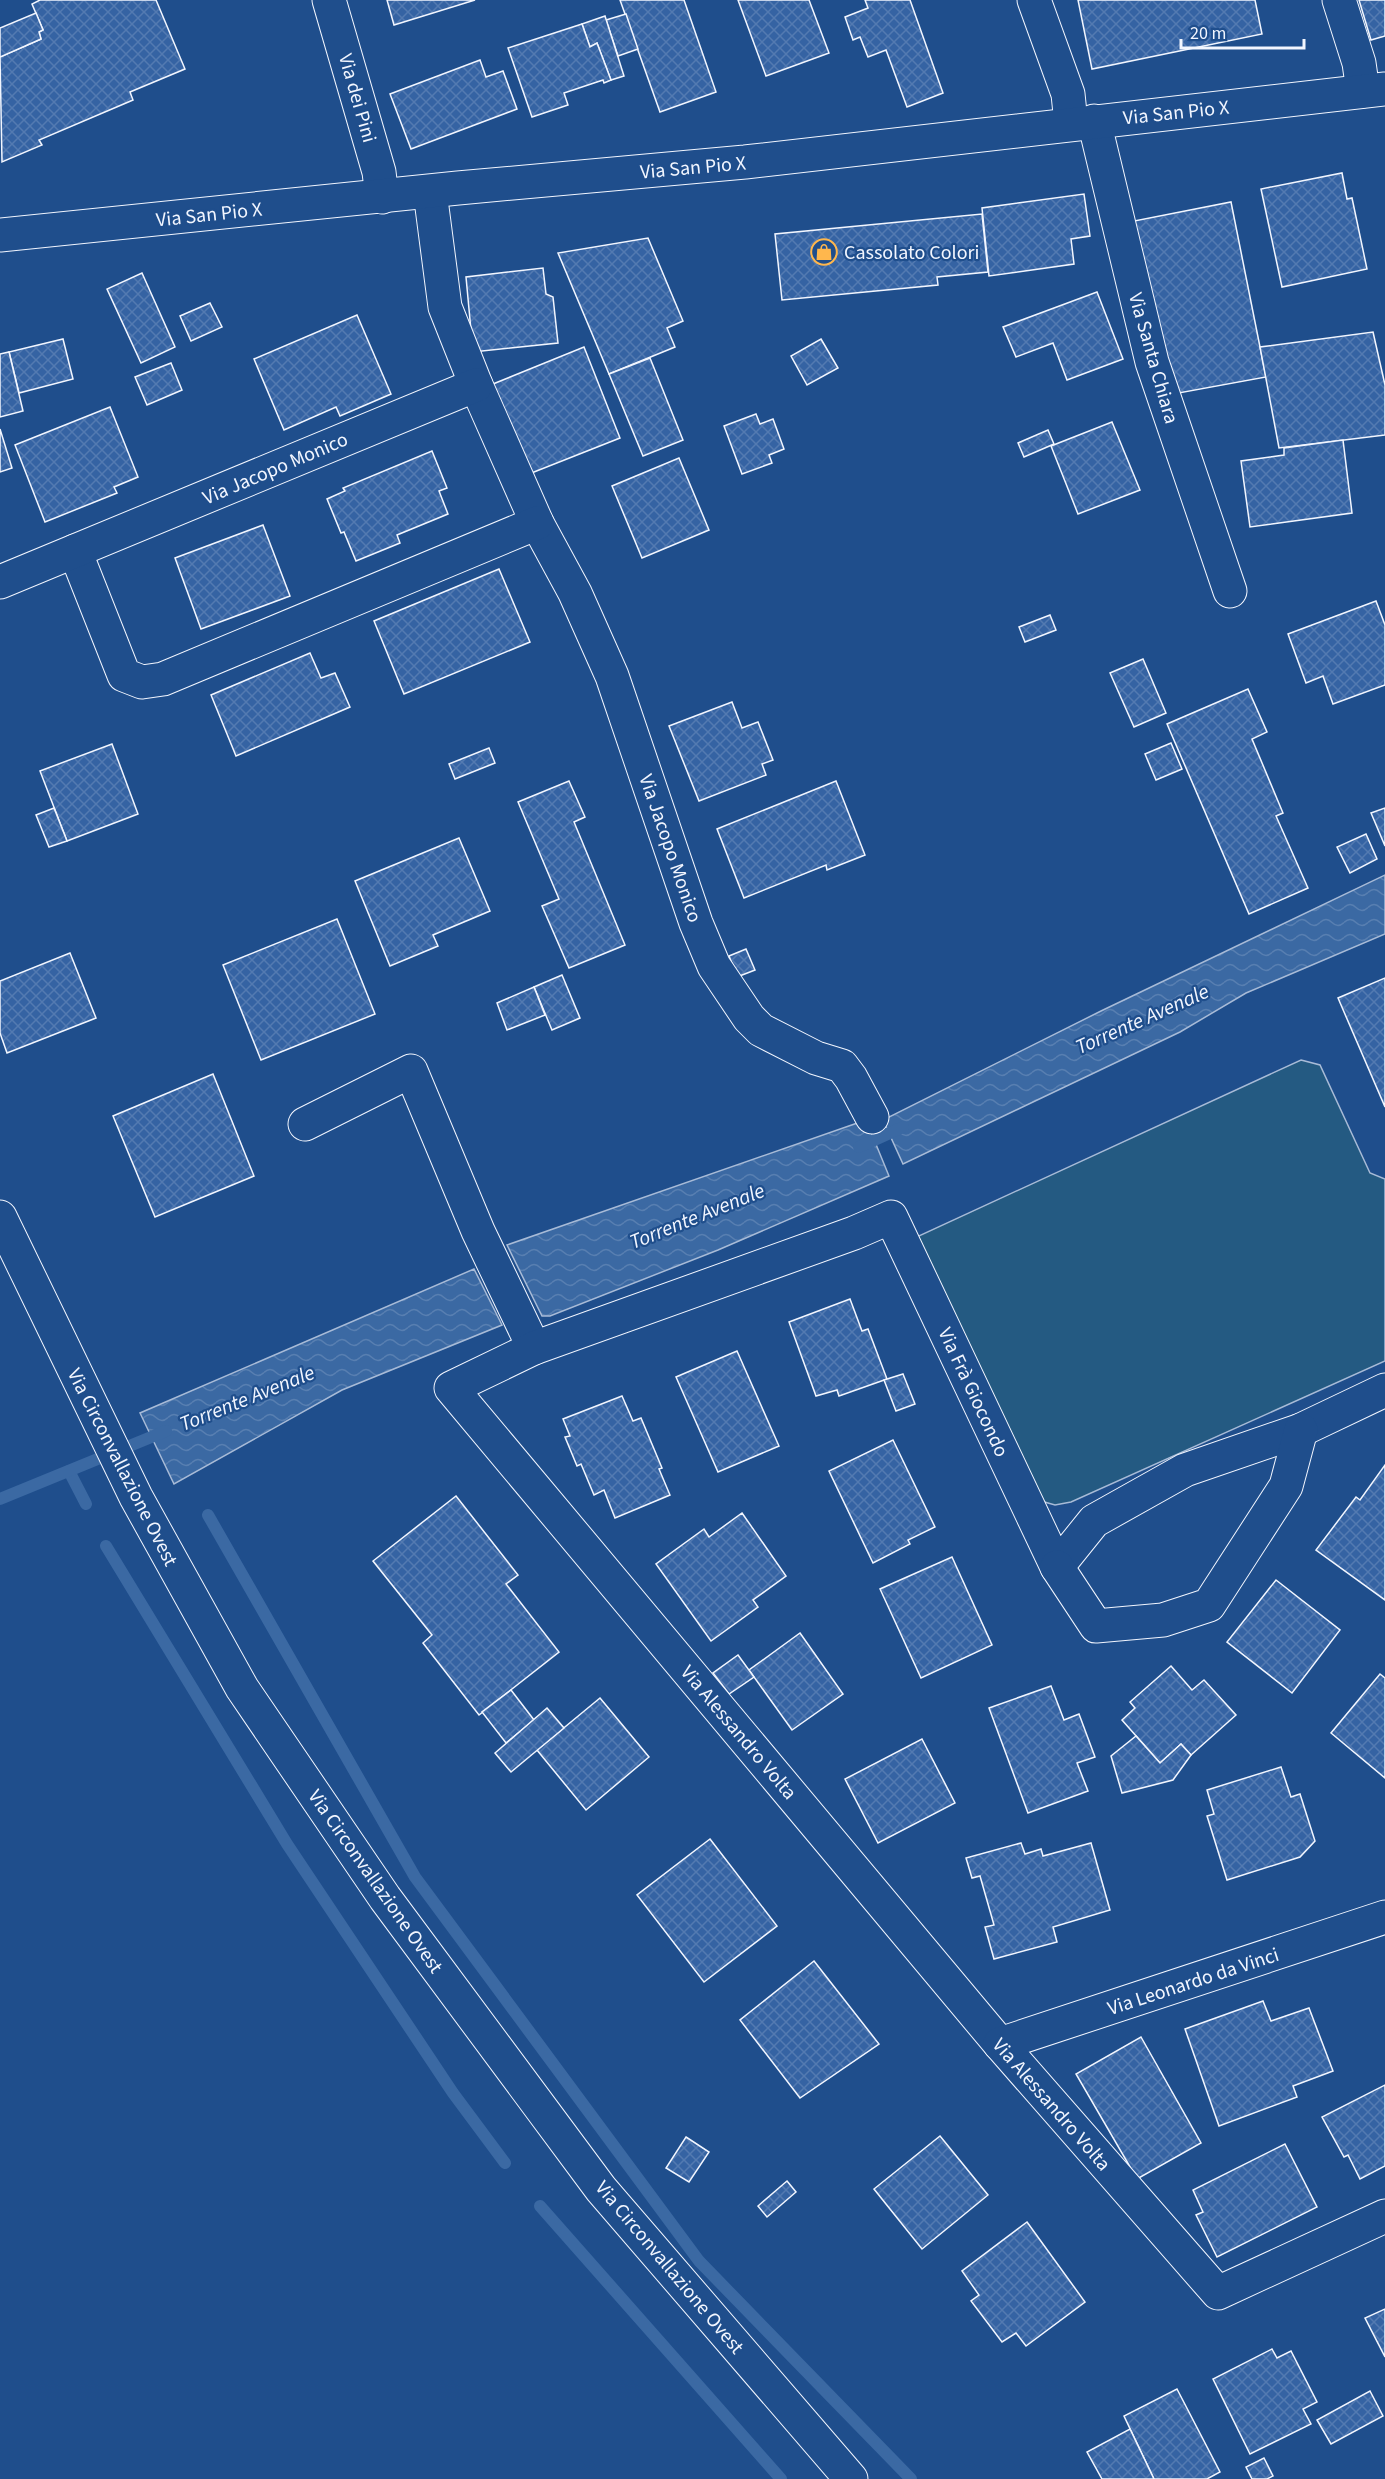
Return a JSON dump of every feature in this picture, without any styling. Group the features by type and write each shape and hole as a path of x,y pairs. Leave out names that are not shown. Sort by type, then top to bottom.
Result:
{"street":[{"name":"Via dei Pini","path":"329,0 379,172 382,197"},
{"name":"Via Santa Chiara","path":"1034,0 1068,94 1082,122 1152,362 1230,591"},
{"path":"1339,0 1359,63 1374,90"},
{"name":"Via San Pio X","path":"0,235 745,162 1374,90"},
{"name":"Via Jacopo Monico","path":"430,192 445,306 476,385 537,523 575,593 612,676 696,922 714,966 749,1018 760,1030 816,1058 842,1066 872,1117"},
{"name":"Via Jacopo Monico","path":"0,582 476,385"},
{"path":"75,551 124,675 142,682 163,679 537,523"},
{"path":"305,1124 411,1071 491,1257 534,1348"},
{"name":"Via Circonvallazione Ovest","path":"0,1217 136,1497 242,1688 385,1898 602,2189 851,2479"},
{"name":"Via Alessandro Volta","path":"891,1217 843,1237 534,1348 451,1388 1000,2044 1218,2293 1385,2216"},
{"name":"Via Frà Giocondo","path":"891,1217 1057,1567 1096,1626 1162,1620 1209,1605 1286,1486 1301,1430"},
{"path":"1057,1567 1094,1521 1185,1470 1301,1430 1385,1390"},
{"name":"Via Leonardo da Vinci","path":"1000,2044 1385,1917"}],"shaded area":[{"path":"1301,1060 1320,1065 1370,1173 1385,1179 1385,1361 1071,1502 1055,1505 1034,1499 910,1240"}],"water":[{"path":"1385,875 1385,934 1246,993 1180,1032 903,1164 883,1120 1101,1011"},
{"path":"866,1120 889,1176 718,1250 550,1316 542,1316 507,1245"},
{"path":"474,1269 502,1325 342,1390 174,1484 140,1413"}],"building":[{"path":"40,0 156,0 185,69 130,92 133,100 39,140 42,145 2,162 0,57 41,39 39,32 43,30 32,4"},
{"path":"387,0 475,0 394,25"},
{"path":"620,0 684,0 716,92 660,112"},
{"path":"738,0 809,0 829,53 766,76"},
{"path":"865,0 910,0 943,93 907,107 886,50 868,57 860,37 853,40 845,17 868,8"},
{"path":"1078,0 1255,0 1262,34 1092,69"},
{"path":"1359,0 1385,0 1385,36 1371,40"},
{"path":"36,13 43,30 39,32 41,39 0,57 0,28"},
{"path":"626,14 638,49 618,56 606,20"},
{"path":"605,16 624,76 611,80 597,43 590,47 582,24"},
{"path":"582,24 590,47 597,43 611,80 604,83 603,80 564,93 568,105 532,117 508,48"},
{"path":"480,60 486,77 503,71 517,109 411,149 390,94"},
{"path":"1342,173 1347,199 1352,198 1367,269 1282,287 1261,189"},
{"path":"1084,194 1090,236 1071,239 1074,264 989,276 982,208"},
{"path":"1231,202 1266,377 1168,395 1134,221"},
{"path":"982,214 988,272 937,277 938,285 782,300 775,234"},
{"path":"648,238 683,321 667,328 675,347 609,374 558,253"},
{"path":"543,268 546,294 553,297 558,343 473,352 466,277"},
{"path":"142,273 175,347 141,363 107,289"},
{"path":"1097,292 1123,359 1067,380 1053,343 1016,357 1003,327"},
{"path":"210,303 222,327 191,341 180,316"},
{"path":"357,315 391,394 340,416 336,407 284,430 254,359"},
{"path":"1373,332 1385,385 1385,435 1279,448 1260,347"},
{"path":"63,339 73,379 19,393 9,352"},
{"path":"821,339 838,368 807,385 791,356"},
{"path":"584,347 620,438 529,474 493,384"},
{"path":"9,352 23,411 0,417 0,354"},
{"path":"650,358 683,440 643,456 609,374"},
{"path":"171,363 182,390 147,405 135,377"},
{"path":"110,407 138,477 114,487 117,493 45,522 15,445"},
{"path":"756,414 760,424 773,419 784,449 769,455 772,463 742,474 724,426"},
{"path":"1112,422 1140,490 1078,514 1051,446"},
{"path":"0,429 12,468 0,472"},
{"path":"1048,430 1054,444 1024,457 1018,443"},
{"path":"1343,440 1352,513 1250,527 1241,461 1284,455 1284,448"},
{"path":"432,451 447,488 439,491 448,514 397,535 400,543 356,561 327,499 345,491 343,488"},
{"path":"679,458 709,530 642,558 612,486"},
{"path":"263,525 290,596 201,629 175,558"},
{"path":"499,569 530,642 404,694 374,621"},
{"path":"1376,601 1385,625 1385,685 1333,704 1323,676 1306,683 1288,634"},
{"path":"1050,615 1056,630 1025,642 1019,627"},
{"path":"310,653 321,678 335,673 350,707 236,756 211,695"},
{"path":"1143,659 1166,713 1134,727 1110,673"},
{"path":"1248,689 1267,732 1252,739 1283,813 1276,816 1308,888 1249,914 1167,724"},
{"path":"732,702 742,728 758,722 773,760 762,764 766,775 699,801 669,726"},
{"path":"1171,743 1182,769 1156,780 1145,754"},
{"path":"112,744 138,814 67,841 40,771"},
{"path":"489,748 495,763 455,779 449,764"},
{"path":"569,781 585,817 574,822 625,945 569,968 542,906 559,899 518,802"},
{"path":"836,781 865,855 827,870 826,865 744,898 717,829"},
{"path":"54,808 67,841 49,847 36,815"},
{"path":"1385,808 1385,846 1371,813"},
{"path":"1366,834 1377,859 1350,873 1337,847"},
{"path":"459,838 490,911 433,935 438,946 390,966 355,881"},
{"path":"337,919 375,1014 261,1060 223,965"},
{"path":"746,949 755,970 737,977 729,956"},
{"path":"70,953 96,1018 7,1053 0,1033 0,981"},
{"path":"562,975 580,1018 552,1030 534,987"},
{"path":"1385,978 1385,1107 1338,998"},
{"path":"534,987 545,1015 507,1030 497,1003"},
{"path":"213,1074 254,1176 155,1217 113,1116"},
{"path":"850,1299 862,1331 868,1329 887,1379 839,1396 837,1390 816,1396 789,1322"},
{"path":"737,1351 779,1446 718,1472 676,1377"},
{"path":"903,1374 915,1404 896,1411 884,1380"},
{"path":"622,1396 633,1421 641,1418 662,1468 659,1469 670,1495 615,1518 604,1490 594,1495 581,1464 577,1466 565,1437 570,1436 563,1419"},
{"path":"893,1440 935,1527 908,1540 910,1544 873,1563 829,1471"},
{"path":"1385,1465 1385,1600 1316,1550 1356,1497 1360,1500"},
{"path":"456,1496 518,1575 506,1584 559,1652 479,1715 423,1643 432,1635 373,1561"},
{"path":"742,1513 786,1576 753,1600 758,1607 711,1641 656,1564 704,1529 709,1537"},
{"path":"952,1557 992,1645 921,1678 880,1589"},
{"path":"1276,1580 1340,1630 1292,1693 1227,1642"},
{"path":"800,1633 843,1694 792,1730 749,1670"},
{"path":"738,1655 754,1677 729,1694 713,1673"},
{"path":"1171,1666 1192,1690 1204,1680 1236,1715 1191,1755 1181,1744 1160,1763 1122,1720 1135,1708 1130,1702"},
{"path":"1380,1674 1385,1678 1385,1778 1331,1733"},
{"path":"1051,1686 1064,1720 1079,1714 1095,1757 1077,1763 1088,1791 1028,1813 989,1708"},
{"path":"511,1690 534,1720 506,1743 482,1712"},
{"path":"600,1698 649,1757 586,1810 537,1750"},
{"path":"547,1708 564,1728 511,1772 495,1753"},
{"path":"1136,1736 1160,1763 1181,1744 1191,1755 1173,1780 1122,1793 1111,1756"},
{"path":"922,1739 955,1803 878,1843 845,1779"},
{"path":"1281,1767 1291,1797 1300,1794 1315,1841 1300,1857 1227,1880 1207,1816 1214,1814 1207,1790"},
{"path":"710,1839 777,1926 704,1982 637,1895"},
{"path":"1021,1843 1025,1854 1041,1849 1043,1856 1091,1843 1110,1910 1053,1927 1057,1942 994,1959 985,1927 994,1925 980,1876 972,1878 966,1858"},
{"path":"814,1961 879,2044 800,2098 740,2020"},
{"path":"1263,2001 1271,2021 1309,2008 1333,2071 1293,2086 1297,2097 1219,2126 1185,2029"},
{"path":"1141,2037 1201,2143 1137,2179 1076,2074"},
{"path":"1385,2085 1385,2166 1360,2179 1348,2155 1344,2157 1322,2117"},
{"path":"940,2136 988,2195 922,2249 874,2189"},
{"path":"686,2137 709,2152 689,2182 666,2168"},
{"path":"1285,2144 1317,2207 1217,2257 1196,2215 1203,2212 1193,2190"},
{"path":"787,2181 796,2192 767,2217 758,2206"},
{"path":"1027,2222 1085,2302 1026,2346 1016,2333 1002,2342 971,2301 979,2295 962,2271"},
{"path":"1385,2309 1385,2357 1365,2318"},
{"path":"1272,2349 1277,2358 1291,2351 1317,2402 1303,2409 1311,2424 1250,2454 1213,2379"},
{"path":"1177,2389 1220,2472 1207,2479 1154,2479 1124,2416"},
{"path":"1370,2391 1383,2416 1331,2444 1317,2420"},
{"path":"1130,2429 1154,2479 1102,2479 1087,2452"},
{"path":"1264,2458 1273,2476 1267,2479 1252,2479 1246,2467"}],"waterway":[{"name":"Torrente Avenale","path":"859,1147 903,1127"},
{"name":"Torrente Avenale","path":"0,1499 166,1431"},
{"path":"69,1471 86,1504"},
{"path":"208,1515 415,1877 699,2261 911,2479"},
{"path":"106,1546 287,1844 453,2093 505,2163"},
{"path":"540,2206 781,2479"}],"place":[{"name":"Cassolato Colori","path":"824,252"}]}
